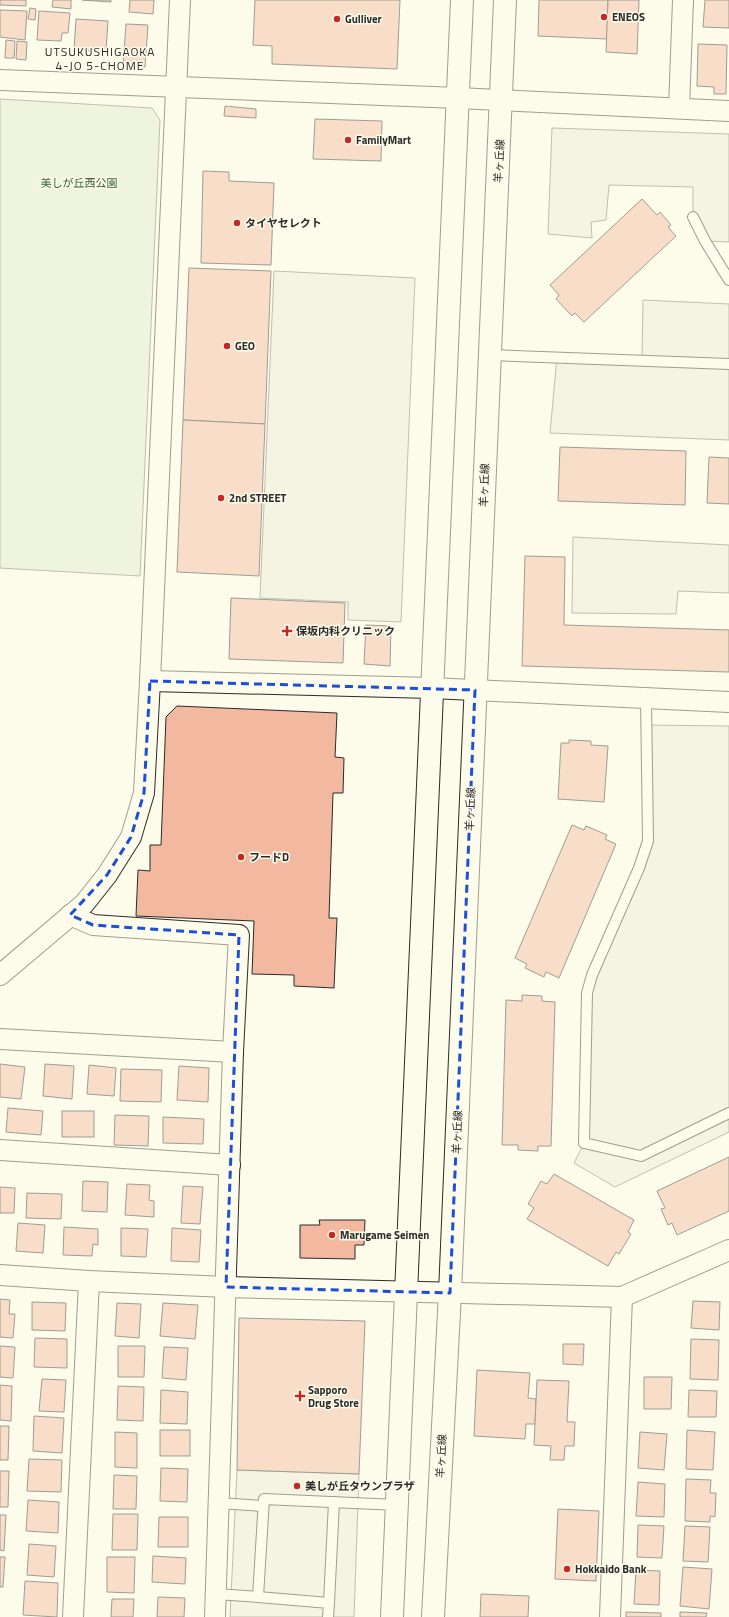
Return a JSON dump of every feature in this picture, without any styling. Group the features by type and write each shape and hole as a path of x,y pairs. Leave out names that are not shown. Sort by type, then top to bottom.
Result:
{"main road":[{"path":"392,1617 462,0"},
{"name":"羊ヶ丘線","path":"433,1617 450,1293 505,0"}],"street":[{"path":"0,975 84,904 107,875 131,837 144,793 180,0"},
{"path":"679,108 683,0"},
{"path":"0,80 458,98 729,111"},
{"path":"150,681 432,688 729,702"},
{"path":"70,916 93,925 238,935 215,1617"},
{"path":"0,1039 233,1052"},
{"path":"0,1150 230,1165"},
{"path":"0,1275 89,1281 226,1287 622,1297 729,1250"},
{"path":"73,1617 89,1281"},
{"path":"610,1617 622,1297"}],"lane":[{"path":"693,217 705,241 729,280"},
{"path":"489,355 729,364"},
{"path":"646,698 648,841 640,868 592,975 587,993 584,1143 641,1156 729,1113"},
{"path":"258,1596 264,1499 398,1505"},
{"path":"328,1617 334,1502"},
{"path":"218,1503 263,1506"},
{"path":"216,1594 258,1596 329,1603"}],"highlighted area":[{"path":"150,681 475,690 450,1293 226,1287 239,935 93,925 70,915 107,875 131,837 144,793"}],"green space":[{"name":"美しが丘西公園","path":"0,99 152,108 160,120 140,576 0,568"}],"shaded area":[{"path":"552,128 729,134 729,242 705,241 693,217 693,187 609,185 606,220 591,222 592,238 548,234"},
{"path":"274,271 415,278 401,622 348,620 348,602 260,598"},
{"path":"643,300 729,304 729,440 550,433 557,357 642,360"},
{"path":"573,537 729,545 729,593 678,591 676,614 572,613"},
{"path":"646,725 729,726 729,1132 615,1187 574,1163 584,1143 587,993 648,841"},
{"path":"237,1470 359,1474 354,1617 230,1617"}],"building":[{"path":"0,0 26,0 26,6 0,5"},
{"path":"53,0 71,0 71,9 52,7"},
{"path":"82,0 111,0 111,2"},
{"path":"130,0 154,0 153,14 129,12"},
{"path":"255,0 400,0 397,69 272,64 272,46 253,45"},
{"path":"539,0 608,0 607,39 538,36"},
{"path":"608,0 639,0 637,54 606,52"},
{"path":"705,0 729,0 729,28 703,27"},
{"path":"30,8 36,9 35,20 28,19"},
{"path":"0,10 27,11 25,40 0,37"},
{"path":"39,11 70,13 68,33 62,33 61,41 37,40"},
{"path":"76,19 108,21 106,51 74,50"},
{"path":"126,24 148,25 145,67 123,65"},
{"path":"6,40 15,41 14,58 5,58"},
{"path":"17,41 27,42 26,60 16,59"},
{"path":"698,44 727,45 726,94 714,94 714,87 697,86"},
{"path":"225,106 256,109 256,118 224,116"},
{"name":"FamilyMart","path":"315,119 382,121 381,161 313,159"},
{"name":"タイヤセレクト","path":"203,171 229,172 229,181 274,183 271,265 201,263"},
{"path":"642,199 657,215 660,212 671,225 668,227 676,236 584,322 575,313 572,316 556,299 559,295 550,285"},
{"name":"GEO","path":"189,268 271,271 265,424 183,420"},
{"name":"2nd STREET","path":"183,420 265,424 259,576 177,572"},
{"path":"560,447 686,451 685,505 558,501"},
{"path":"709,457 729,458 729,504 707,503"},
{"path":"525,556 565,557 564,625 729,630 729,672 522,666"},
{"name":"保坂内科クリニック","path":"231,598 345,603 343,663 229,659"},
{"path":"366,625 391,626 390,666 364,664"},
{"name":"フードD","path":"177,706 337,713 335,757 344,758 343,793 333,793 329,918 337,918 334,988 294,986 294,975 252,974 254,921 136,916 138,870 150,871 150,845 161,845 166,717"},
{"path":"569,740 591,741 591,745 608,746 604,802 558,799 561,743 569,743"},
{"path":"572,825 584,830 586,826 607,835 605,839 616,844 559,978 546,972 544,977 525,968 527,964 515,958"},
{"path":"522,995 542,996 542,1001 555,1002 551,1146 538,1146 538,1151 518,1150 518,1145 502,1145 506,1000 522,1001"},
{"path":"0,1064 25,1067 21,1099 0,1097"},
{"path":"45,1064 74,1066 72,1099 43,1096"},
{"path":"89,1065 116,1068 114,1096 87,1094"},
{"path":"179,1066 209,1068 208,1102 177,1100"},
{"path":"121,1069 162,1070 161,1102 120,1101"},
{"path":"8,1108 43,1111 41,1135 6,1132"},
{"path":"62,1111 94,1111 94,1137 62,1137"},
{"path":"115,1115 149,1116 148,1146 114,1145"},
{"path":"163,1117 204,1119 203,1144 163,1143"},
{"path":"729,1157 729,1211 677,1235 672,1223 668,1225 661,1209 665,1208 657,1191"},
{"path":"554,1174 634,1220 628,1232 631,1234 619,1254 616,1252 608,1266 527,1219 534,1208 528,1204 541,1181 547,1184"},
{"path":"83,1181 108,1182 107,1212 82,1211"},
{"path":"127,1184 150,1185 149,1200 154,1201 154,1217 125,1215"},
{"path":"183,1186 203,1187 200,1224 181,1223"},
{"path":"0,1187 15,1188 14,1213 0,1213"},
{"path":"27,1193 62,1194 61,1219 26,1218"},
{"name":"Marugame Seimen","path":"319,1220 365,1220 364,1245 355,1245 355,1259 300,1258 300,1225 320,1225"},
{"path":"18,1223 45,1225 43,1253 16,1251"},
{"path":"64,1227 98,1229 98,1245 93,1244 92,1256 63,1255"},
{"path":"121,1228 148,1229 146,1257 121,1256"},
{"path":"172,1228 201,1230 199,1262 171,1261"},
{"path":"0,1299 10,1300 9,1314 15,1314 13,1338 0,1337"},
{"path":"693,1301 720,1302 719,1330 691,1328"},
{"path":"32,1302 66,1303 65,1331 32,1330"},
{"path":"117,1303 141,1304 139,1338 115,1336"},
{"path":"163,1303 198,1305 195,1339 160,1336"},
{"name":"Sapporo Drug Store","path":"239,1318 365,1321 359,1474 237,1470"},
{"path":"35,1338 67,1339 67,1368 34,1367"},
{"path":"691,1339 719,1340 718,1380 690,1379"},
{"path":"563,1344 584,1344 583,1365 563,1364"},
{"path":"0,1346 15,1347 13,1378 0,1377"},
{"path":"118,1346 145,1346 144,1377 118,1377"},
{"path":"164,1347 188,1348 186,1380 162,1378"},
{"path":"477,1370 530,1373 528,1398 536,1399 535,1424 526,1424 525,1439 474,1436"},
{"path":"644,1377 672,1377 671,1409 644,1409"},
{"path":"42,1379 66,1380 64,1412 39,1411"},
{"path":"537,1380 569,1381 567,1422 575,1422 574,1446 565,1446 564,1460 550,1460 551,1446 534,1445"},
{"path":"0,1385 12,1386 11,1421 0,1420"},
{"path":"118,1386 144,1387 143,1421 117,1420"},
{"path":"161,1390 188,1392 187,1424 160,1423"},
{"path":"689,1390 717,1391 716,1417 688,1417"},
{"path":"34,1416 64,1418 62,1453 33,1451"},
{"path":"0,1426 9,1426 8,1460 0,1460"},
{"path":"160,1430 190,1430 190,1456 160,1456"},
{"path":"687,1430 715,1432 713,1470 686,1469"},
{"path":"115,1432 137,1433 137,1468 115,1467"},
{"path":"640,1432 667,1434 664,1470 638,1468"},
{"path":"29,1459 62,1460 61,1492 27,1491"},
{"path":"161,1468 188,1469 187,1502 160,1501"},
{"path":"0,1471 9,1471 8,1507 0,1507"},
{"path":"114,1475 137,1476 136,1509 113,1509"},
{"path":"686,1479 711,1480 710,1493 716,1493 715,1517 710,1516 710,1522 685,1521"},
{"path":"638,1482 665,1484 664,1517 636,1516"},
{"path":"28,1500 59,1502 58,1533 26,1531"},
{"path":"558,1509 599,1511 596,1581 555,1579"},
{"path":"113,1514 138,1514 137,1550 112,1550"},
{"path":"0,1515 6,1515 4,1551 0,1550"},
{"path":"159,1517 188,1517 188,1547 158,1547"},
{"path":"638,1525 664,1526 662,1558 637,1557"},
{"path":"685,1526 710,1527 708,1562 683,1561"},
{"path":"29,1544 56,1546 54,1577 27,1575"},
{"path":"153,1556 186,1558 185,1584 152,1582"},
{"path":"0,1557 5,1557 3,1587 0,1587"},
{"path":"107,1557 135,1557 134,1593 107,1592"},
{"path":"683,1567 712,1569 709,1609 680,1606"},
{"path":"636,1570 660,1571 659,1605 634,1604"},
{"path":"25,1581 58,1583 57,1617 23,1615"},
{"path":"481,1594 529,1596 528,1617 480,1617"},
{"path":"158,1597 185,1598 184,1617 157,1617"},
{"path":"112,1599 134,1599 133,1617 111,1617"},
{"path":"626,1612 661,1613 661,1617 626,1617"},
{"path":"680,1612 707,1613 706,1617 680,1617"}],"place":[{"name":"ENEOS","path":"604,17"},
{"name":"Gulliver","path":"337,19"},
{"name":"FamilyMart","path":"348,140"},
{"name":"タイヤセレクト","path":"237,223"},
{"name":"GEO","path":"227,346"},
{"name":"2nd STREET","path":"221,498"},
{"name":"保坂内科クリニック","path":"287,631"},
{"name":"フードD","path":"241,857"},
{"name":"Marugame Seimen","path":"332,1235"},
{"name":"Sapporo Drug Store","path":"300,1396"},
{"name":"美しが丘タウンプラザ","path":"297,1486"},
{"name":"Hokkaido Bank","path":"567,1569"}],"district":[{"name":"UTSUKUSHIGAOKA 4-JO 5-CHOME","path":"100,58"}]}
